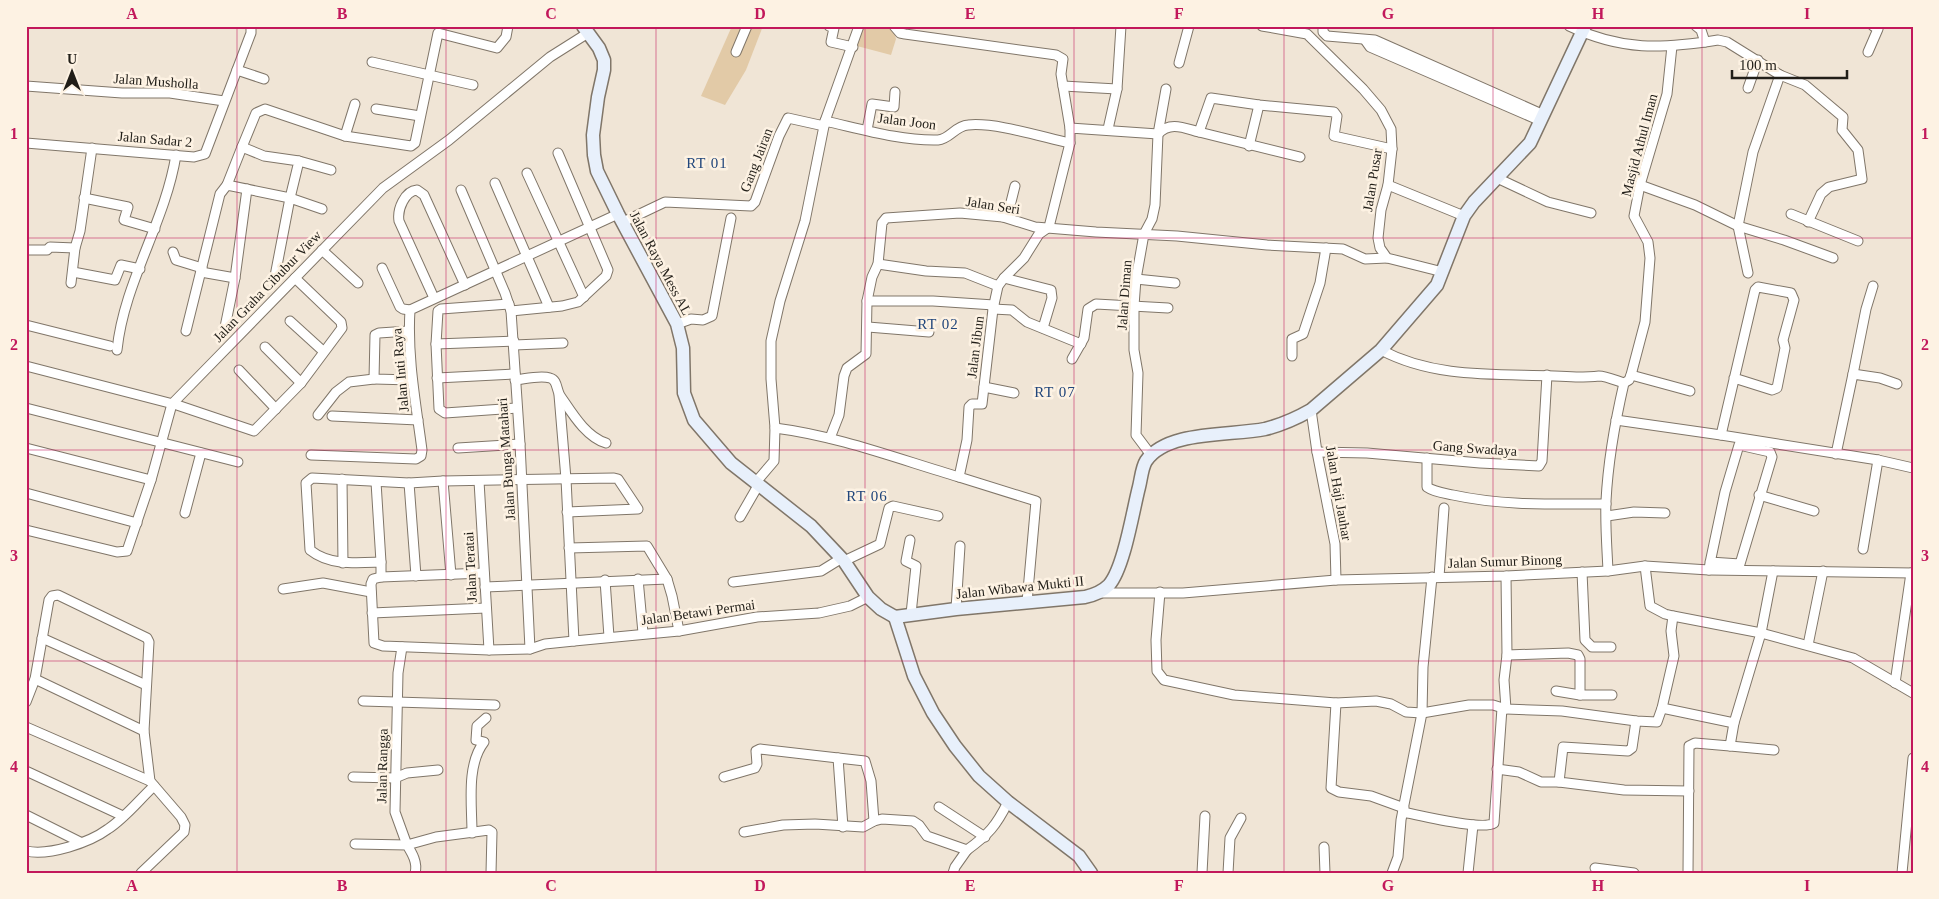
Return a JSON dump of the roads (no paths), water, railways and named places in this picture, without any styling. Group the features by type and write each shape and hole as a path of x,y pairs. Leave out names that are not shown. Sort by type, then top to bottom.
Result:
{"main road":[{"path":"1151,456 1161,447 1175,441 1266,429 1286,422 1311,410 1382,350 1437,285 1464,216 1474,202 1530,143 1584,29"},
{"name":"Jalan Raya Mess AL","path":"585,30 599,48 604,60 593,135 594,156 598,171 620,218 677,324 683,348 684,393 694,420 731,463 811,526 843,560 868,597 881,609 895,617"},
{"name":"Jalan Wibawa Mukti II","path":"895,617 956,609 1074,599 1098,593 1110,584 1120,564 1145,462 1151,456"},
{"path":"895,617 914,676 933,713 955,746 979,776 1008,802 1079,856 1091,873"}],"street":[{"name":"Jalan Sadar 2","path":"26,142 194,157 205,154 251,33 251,26"},
{"path":"186,331 220,194 227,185 256,113 265,109 345,136 411,146 415,143 438,30 497,48 506,37 508,26"},
{"path":"736,52 747,26"},
{"path":"829,26 834,28 831,42 853,47"},
{"path":"740,517 758,483 774,462 775,428 771,379 771,341 780,301 805,221 824,124 859,26"},
{"path":"894,26 900,33 905,34 1056,55 1062,59 1062,86 1070,128 1070,143 1049,227 1039,234 1024,258 1001,282"},
{"path":"1108,130 1117,89 1121,26"},
{"path":"1179,63 1189,26"},
{"name":"Jalan Pusar","path":"1262,26 1308,34 1364,89 1381,110 1391,128 1392,149 1388,185 1381,210 1378,238 1387,258"},
{"path":"1323,26 1326,36 1365,40 1370,47 1383,48 1542,118"},
{"path":"1569,26 1584,29 1620,44 1646,48 1718,40 1727,42 1780,75 1805,85 1843,117 1842,130 1858,150 1862,179 1828,187 1821,194 1808,222"},
{"path":"1696,26 1701,30 1705,42"},
{"path":"1868,52 1876,27"},
{"name":"Jalan Graha Cibubur View","path":"26,530 121,552 127,550 151,480 169,404 392,181 449,140 585,30"},
{"name":"Masjid Athul Iman","path":"1608,571 1606,504 1610,458 1624,383 1629,380 1631,375 1645,322 1650,258 1648,242 1634,216 1640,185 1667,94 1672,46"},
{"path":"1748,88 1758,60"},
{"path":"372,62 473,85"},
{"path":"237,70 264,79"},
{"path":"1748,273 1738,226 1753,152 1780,75"},
{"name":"Jalan Musholla","path":"26,86 122,93 170,93 224,101"},
{"path":"1062,86 1117,89"},
{"name":"Jalan Diman","path":"1151,456 1136,435 1138,373 1134,350 1134,306 1136,278 1144,234 1152,218 1155,205 1158,134 1166,89"},
{"path":"867,130 872,104 894,107 895,92"},
{"path":"1199,132 1210,98 1334,112 1337,116 1334,136 1392,149"},
{"path":"345,136 355,104"},
{"path":"1249,146 1259,105"},
{"path":"376,109 420,116"},
{"name":"Gang Jairan","path":"620,218 666,202 751,206 755,202 779,136 788,118 824,124"},
{"name":"Jalan Joon","path":"824,124 900,137 939,140 946,138 962,126 970,125 1004,128 1070,143"},
{"path":"1070,128 1158,134 1163,129 1172,125 1300,158"},
{"path":"242,147 264,156 299,161 330,170"},
{"path":"71,283 92,148"},
{"path":"517,408 442,413 439,409 437,378 436,314 439,309 562,306 578,302 606,276 608,270 591,226 558,153"},
{"path":"26,325 113,348 127,303 167,197 176,155"},
{"path":"275,276 299,161"},
{"path":"527,173 584,296"},
{"path":"1498,178 1548,202 1591,213"},
{"path":"495,183 549,307"},
{"path":"227,185 290,198 322,210"},
{"path":"1388,185 1464,216"},
{"path":"1640,185 1695,204 1738,226 1833,258"},
{"path":"1003,218 1011,202 1015,186"},
{"path":"224,327 235,278 247,189"},
{"name":"Jalan Bunga Matahari","path":"461,190 510,308 520,444 530,649"},
{"path":"434,298 399,221 398,214 403,200 413,191 420,191 465,285"},
{"path":"84,198 128,207 124,220 155,229"},
{"name":"Jalan Seri","path":"830,438 839,415 844,376 847,368 866,354 867,301 872,278 878,264 882,224 886,218 960,212 1003,218 1035,227 1343,249 1365,259 1387,258"},
{"path":"1791,214 1858,241"},
{"name":"Jalan Inti Raya","path":"311,455 416,458 421,456 422,450 412,380 409,331 410,310 591,226 620,218"},
{"path":"677,324 691,319 703,320 712,316 731,218"},
{"path":"26,250 47,250 50,247 75,248"},
{"path":"1292,356 1292,339 1303,334 1320,283 1326,248"},
{"path":"322,250 358,283"},
{"path":"173,252 176,260 202,270 235,278"},
{"path":"1387,258 1443,272"},
{"path":"73,272 114,280 121,264 140,269"},
{"path":"878,264 926,271 965,273 1001,282 1051,290 1052,298 1043,328"},
{"path":"382,268 400,307 410,310"},
{"path":"26,366 169,404 254,431 301,382 342,328 341,322 295,278"},
{"path":"1136,278 1175,283"},
{"name":"Jalan Jibun","path":"960,477 967,440 969,407 972,404 982,404 994,307 1001,282"},
{"path":"1836,454 1872,286"},
{"path":"1721,434 1734,378 1756,289 1758,287 1792,293 1794,300 1783,340 1785,348 1777,388 1772,390 1734,378"},
{"path":"867,301 994,307 1012,310 1028,322 1081,344"},
{"path":"1072,359 1084,338 1088,309 1096,304 1168,308"},
{"path":"290,321 323,352"},
{"path":"868,327 929,332"},
{"path":"374,379 375,336 379,333 409,331"},
{"path":"436,344 563,343"},
{"path":"264,347 301,382"},
{"path":"1382,350 1413,364 1474,374 1592,378 1599,376 1624,383"},
{"path":"239,370 276,409"},
{"path":"1853,374 1880,378 1897,384"},
{"name":"Gang Swadaya","path":"1317,452 1367,453 1515,465 1541,464 1547,375"},
{"path":"1631,375 1690,391"},
{"path":"437,378 548,377 555,382 559,395 566,479 574,641"},
{"path":"318,415 336,392 349,382 374,379 412,380"},
{"path":"984,388 1014,393"},
{"path":"559,395 586,430 596,439 606,443"},
{"path":"26,408 238,462"},
{"name":"Jalan Haji Jauhar","path":"1311,410 1335,544 1336,580"},
{"path":"332,416 418,420"},
{"path":"1616,420 1721,434 1878,460 1913,468"},
{"path":"775,428 795,430 830,438 1036,501 1027,602"},
{"path":"458,448 520,444"},
{"path":"1739,445 1772,454 1740,564 1712,566 1726,492 1739,445"},
{"path":"26,448 151,480"},
{"path":"185,513 202,453"},
{"path":"1427,458 1426,485 1429,489 1484,501 1606,504"},
{"path":"1863,549 1878,460"},
{"path":"381,562 343,563 317,555 310,550 306,483 312,478 409,483 618,479 638,509 567,512"},
{"path":"342,479 343,563"},
{"path":"443,481 451,575"},
{"name":"Jalan Teratai","path":"479,481 489,650"},
{"path":"376,482 381,577"},
{"path":"409,483 416,576"},
{"path":"26,493 137,523"},
{"path":"1759,495 1814,511"},
{"path":"733,582 821,571 880,544 889,508 893,506 938,516"},
{"path":"1392,873 1398,857 1401,820 1422,713 1423,667 1444,508"},
{"path":"1607,516 1634,512 1665,513"},
{"path":"910,540 906,561 916,566 911,614"},
{"path":"568,548 647,546 666,578 672,596 679,631"},
{"path":"956,609 960,546"},
{"path":"1645,566 1650,606 1665,614 1761,634 1853,658 1913,693"},
{"name":"Jalan Sumur Binong","path":"1098,593 1250,588 1336,580 1506,576 1608,571 1645,566 1712,566 1773,571 1912,573"},
{"path":"1730,746 1734,723 1761,634 1773,571"},
{"path":"1808,645 1823,571"},
{"path":"1582,572 1585,640 1592,647 1611,647"},
{"path":"1895,684 1912,573"},
{"path":"484,574 376,577 372,581 372,613 486,608"},
{"path":"1336,703 1332,788 1339,792 1371,796 1403,810 1473,825 1490,826 1494,823 1497,769 1504,709 1504,680 1507,655 1506,576"},
{"path":"485,587 666,578"},
{"path":"638,579 643,634"},
{"path":"605,580 609,637"},
{"path":"283,589 323,583 371,592"},
{"path":"1160,592 1156,640 1158,671 1164,680 1234,695 1336,703 1376,701 1391,704 1406,712 1422,713 1469,705 1493,705 1504,709 1562,711 1657,722 1674,656 1671,631 1673,616"},
{"path":"26,702 35,679 49,600 52,596 58,594 147,638 149,642 144,731 152,784"},
{"name":"Jalan Betawi Permai","path":"372,613 373,640 378,645 489,650 530,649 545,644 679,631 757,617 819,613 850,606 868,597"},
{"path":"42,638 146,685"},
{"name":"Jalan Rangga","path":"402,647 398,673 395,812 407,845 413,854 417,868 415,873"},
{"path":"1507,655 1568,653 1578,655 1580,659 1580,695"},
{"path":"35,679 144,731"},
{"path":"1556,691 1580,695 1612,695"},
{"path":"363,702 495,705"},
{"path":"1662,708 1734,723"},
{"path":"472,832 473,778 477,751 484,742 476,740 477,726 486,718"},
{"path":"1559,782 1563,747 1628,752 1632,748 1636,721"},
{"path":"26,727 152,784 181,817 185,825 184,832 141,873"},
{"path":"1688,873 1689,746 1695,743 1774,750"},
{"path":"724,777 755,768 757,764 756,752 760,749 865,761 871,781 874,821"},
{"path":"838,758 844,827"},
{"path":"1902,873 1913,758"},
{"path":"1497,769 1519,772 1541,782 1559,782 1624,790 1689,791"},
{"path":"353,778 395,778 407,773 438,770"},
{"path":"26,771 123,816"},
{"path":"26,851 49,852 95,837 123,816 152,784"},
{"path":"953,873 966,850 985,838 997,823 1008,802"},
{"path":"939,807 985,838"},
{"path":"26,815 80,842"},
{"path":"1202,873 1205,816"},
{"path":"1228,873 1230,838 1241,818"},
{"path":"744,832 783,824 815,824 863,828 874,821 882,819 913,822 919,825 927,836 966,850"},
{"path":"1468,873 1473,825"},
{"path":"355,844 407,845 436,837 488,830 492,832 491,873"},
{"path":"1324,847 1325,873"},
{"path":"1595,868 1634,873"}],"district":[{"name":"RT 01","path":"707,163"},
{"name":"RT 02","path":"938,324"},
{"name":"RT 07","path":"1055,392"},
{"name":"RT 06","path":"867,496"}]}
